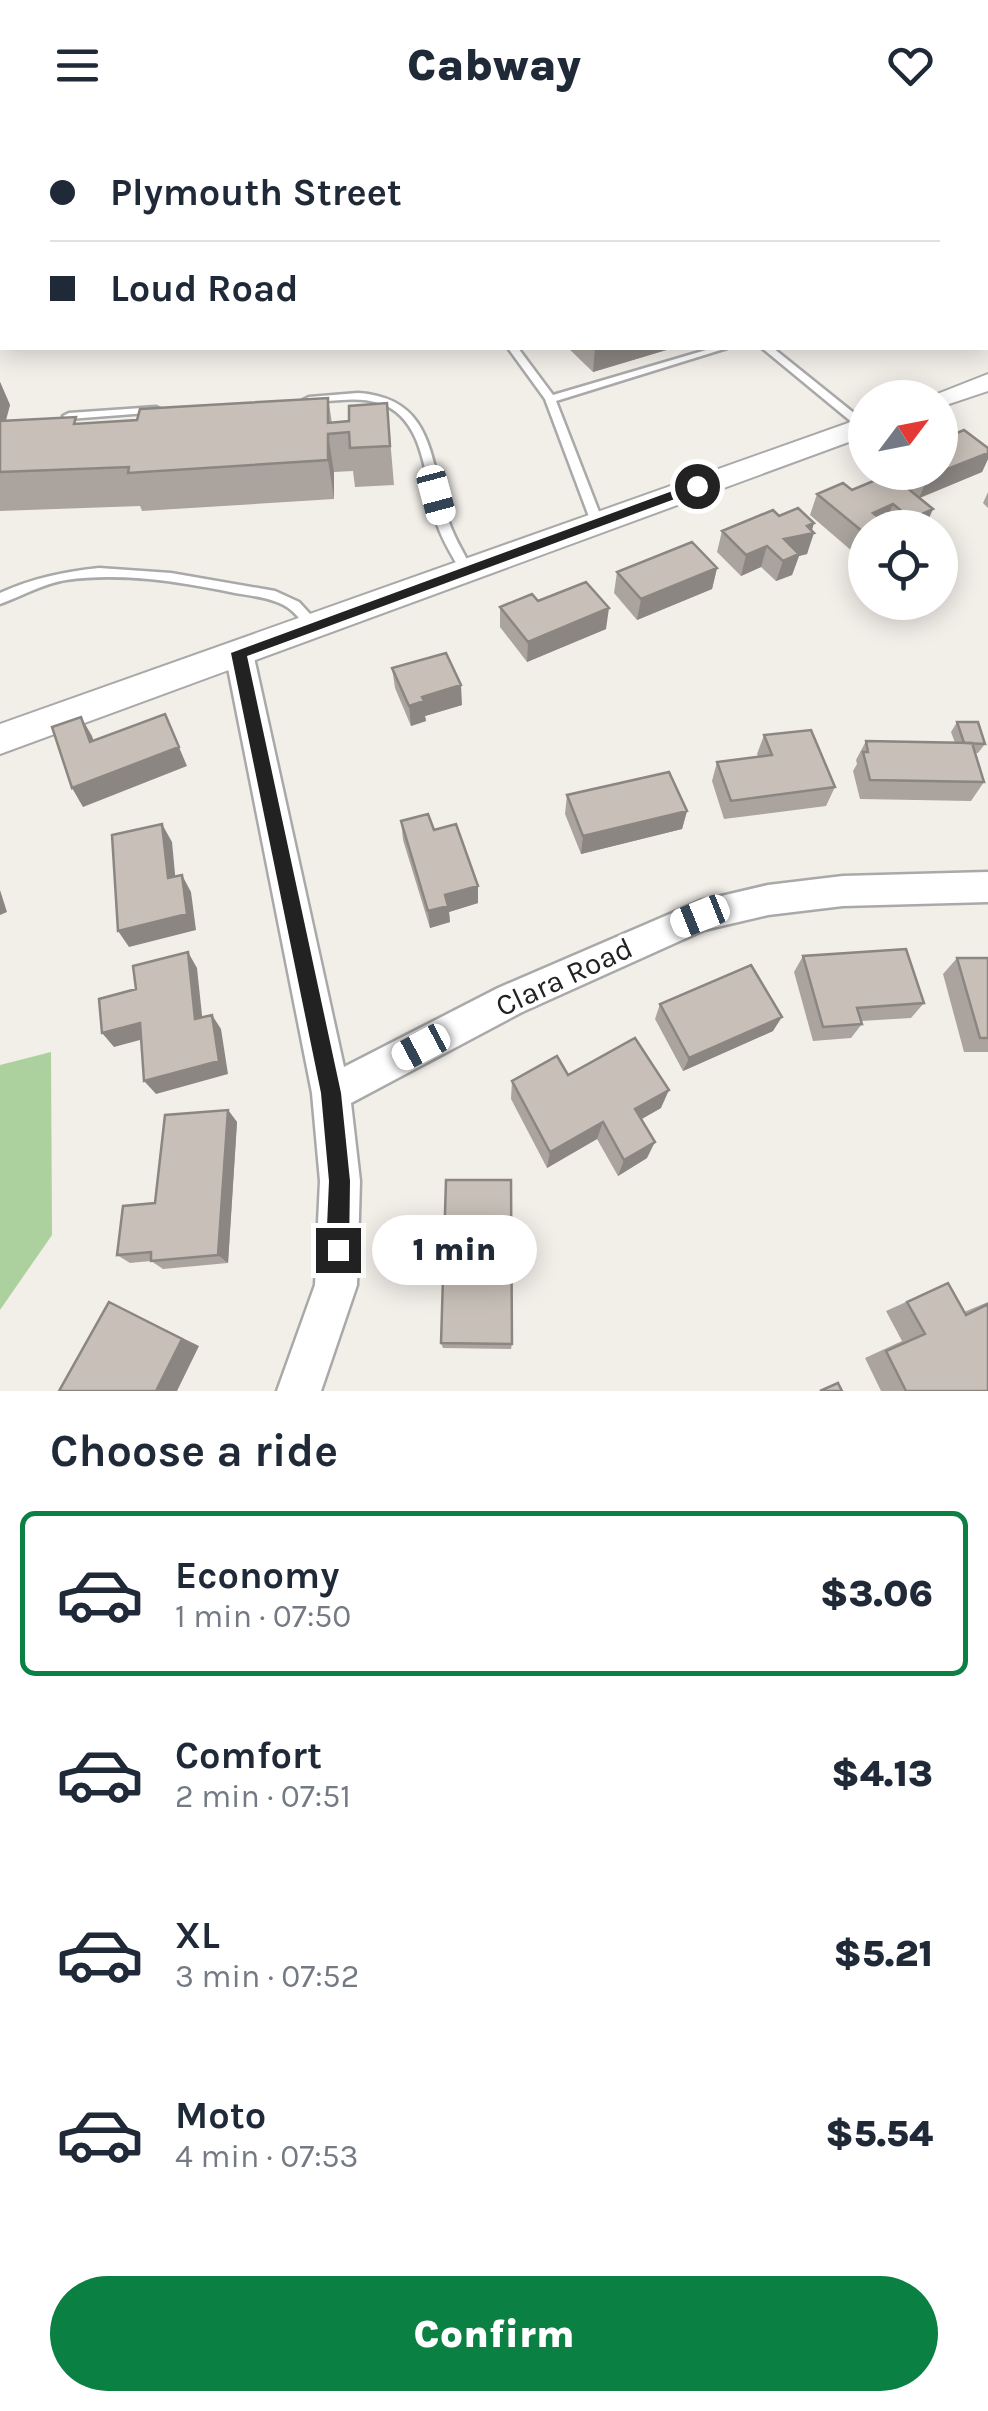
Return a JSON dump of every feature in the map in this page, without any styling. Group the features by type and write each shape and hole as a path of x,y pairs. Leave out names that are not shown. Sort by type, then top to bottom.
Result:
{"street":[{"path":"958,393 988,382"},
{"path":"0,738 848,432"},
{"path":"238,653 331,1093 340,1181 336,1285 299,1391"},
{"name":"Clara Road","path":"331,1093 510,1000 700,916 768,900 842,891 988,887"}],"lane":[{"path":"514,350 550,398 597,522"},
{"path":"550,398 715,350"},
{"path":"769,350 848,413"},
{"path":"301,400 358,396 383,400 403,409 416,425 445,530 466,570"},
{"path":"69,416 165,409"},
{"path":"0,598 24,584 51,577 140,573 275,596 294,605 314,626"}],"green space":[{"path":"51,1052 52,1235 0,1310 0,1065"}],"building":[{"path":"328,398 328,423 349,421 349,406 387,403 390,446 350,448 349,432 328,434 328,460 128,473 129,467 0,472 0,421 76,417 74,424 137,420 140,409"},
{"path":"964,430 988,448 988,453 958,465 958,432"},
{"path":"843,483 848,490 910,490 933,509 900,510 893,504 880,510 848,510 848,519 817,494"},
{"path":"798,508 814,523 807,526 814,533 784,539 799,554 783,561 767,546 746,555 722,531 773,510 779,516"},
{"path":"692,542 717,568 641,599 617,572"},
{"path":"586,582 609,608 528,642 500,607 532,594 538,601"},
{"path":"446,653 461,685 422,697 424,701 409,706 392,668"},
{"path":"165,714 179,747 72,788 52,727 81,717 90,742"},
{"path":"957,722 978,722 985,744 964,743"},
{"path":"811,730 835,787 731,801 717,762 772,755 764,735"},
{"path":"866,741 972,743 984,782 870,780 863,752 868,752"},
{"path":"669,772 687,811 583,836 567,795"},
{"path":"428,814 434,830 456,824 478,886 445,895 448,906 428,911 401,821"},
{"path":"162,824 168,878 182,875 187,914 118,931 112,835"},
{"path":"906,949 924,1003 857,1008 862,1024 823,1027 803,956"},
{"path":"188,952 195,1019 212,1015 219,1061 144,1081 140,1023 102,1033 99,999 136,989 133,966"},
{"path":"957,958 988,958 988,1038 980,1038"},
{"path":"751,965 782,1017 689,1058 660,1004"},
{"path":"635,1038 669,1090 635,1109 655,1142 624,1160 603,1122 550,1152 512,1081 557,1056 568,1075"},
{"path":"228,1110 218,1255 151,1261 151,1252 117,1255 123,1206 155,1203 165,1115"},
{"path":"446,1180 511,1180 512,1344 441,1343"},
{"path":"948,1283 966,1315 988,1304 988,1391 906,1391 886,1351 925,1334 907,1302"},
{"path":"109,1302 182,1339 156,1391 59,1391"},
{"path":"838,1383 842,1391 820,1391"}],"route":[{"path":"338,1250 340,1181 331,1093 238,653 697,486"}]}
